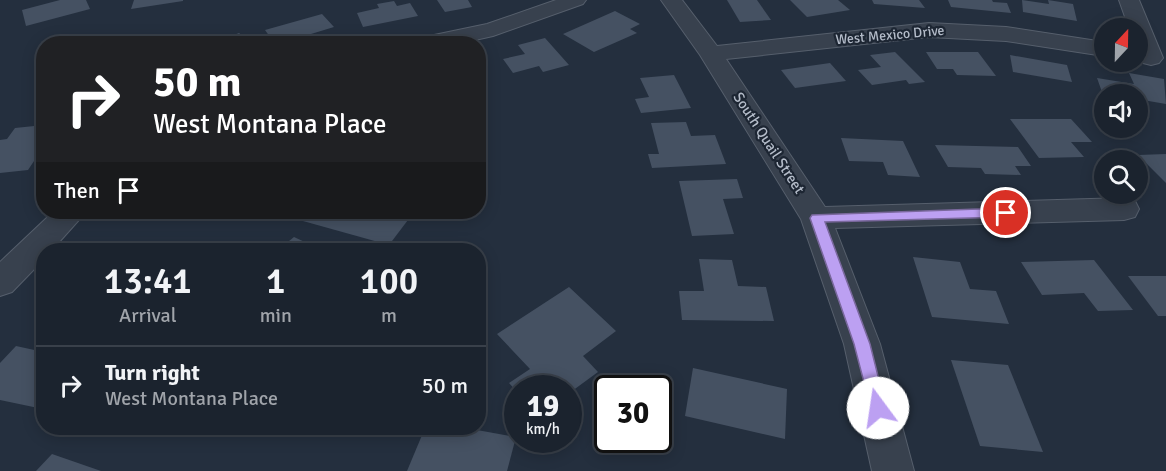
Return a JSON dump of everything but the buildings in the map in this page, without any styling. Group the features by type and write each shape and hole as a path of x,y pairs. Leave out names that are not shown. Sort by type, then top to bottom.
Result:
{"street":[{"path":"458,36 493,28 576,0"},
{"name":"South Quail Street","path":"671,0 711,54 816,218 862,344 893,471"},
{"path":"1129,0 1151,58"},
{"name":"West Mexico Drive","path":"711,54 902,31 929,30 1006,34 1094,48"},
{"path":"816,218 1124,209"},
{"path":"40,243 64,219"},
{"path":"0,283 36,247"}],"route":[{"path":"878,408 862,344 816,218 1006,213"}]}
